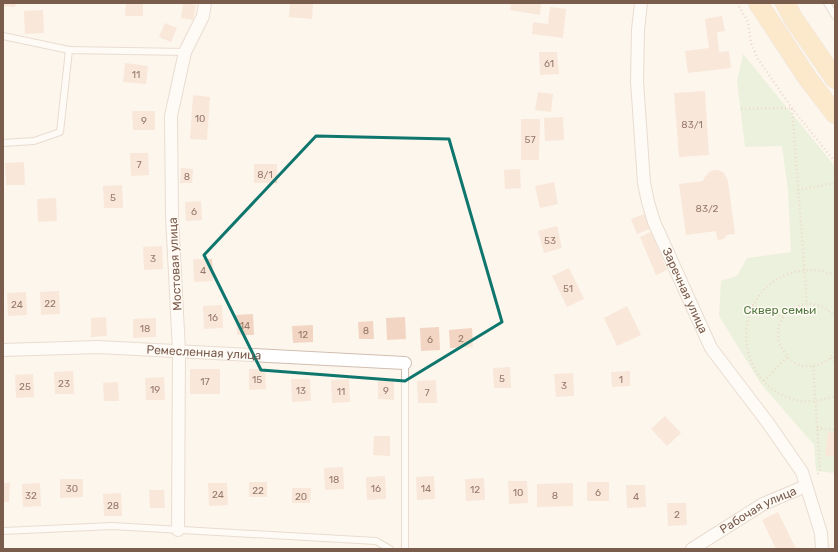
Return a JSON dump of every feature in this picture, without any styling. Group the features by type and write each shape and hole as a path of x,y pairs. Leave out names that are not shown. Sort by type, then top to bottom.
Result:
{"main road":[{"path":"758,3 808,79 835,114"},
{"path":"785,3 793,18 835,79"}],"street":[{"name":"Мостовая улица","path":"178,530 179,351 172,216 171,116 185,52 202,16 205,3"},
{"name":"Заречная улица","path":"640,3 637,81 644,183 654,222 711,348 768,423 802,472 820,533 822,549"},
{"name":"Ремесленная улица","path":"3,350 98,347 405,363"},
{"name":"Рабочая улица","path":"692,549 763,504 806,486"}],"lane":[{"path":"827,3 835,16"},
{"path":"3,36 69,50 185,52"},
{"path":"3,143 34,141 60,132 69,50"},
{"path":"405,363 405,549"},
{"path":"3,531 112,526 376,541 390,549"}],"path":[{"path":"737,3 748,22 751,43 758,59 792,108 835,162"},
{"path":"741,109 792,108"},
{"path":"792,108 807,303"},
{"path":"798,190 835,183"},
{"path":"835,275 826,271 804,270 783,275 765,288 752,305 746,325 746,345 752,365 764,381 779,393 796,400 815,401 835,396"},
{"path":"835,316 818,304 807,303 798,306 789,310 783,317 779,327 778,338 781,348 787,357 803,366 812,366 822,363 830,358 835,352"},
{"path":"752,305 783,317"},
{"path":"764,381 787,357"},
{"path":"830,358 835,364"},
{"path":"806,486 820,471 812,366"},
{"path":"817,428 835,430"}],"highlighted area":[{"path":"316,136 449,139 502,322 405,381 261,370 204,255"}],"green space":[{"name":"Сквер семьи","path":"743,54 835,166 835,473 816,471 814,445 761,384 719,316 721,281 737,276 747,258 791,252 788,191 782,146 745,147 737,81"}],"building":[{"path":"3,3 16,3 15,7 3,6"},
{"path":"126,3 143,3 143,16 125,16"},
{"path":"183,3 196,5 193,20 181,18"},
{"path":"290,3 313,3 312,19 289,17"},
{"path":"511,3 541,3 540,15 510,10"},
{"path":"550,7 566,9 563,38 532,34 533,22 548,24"},
{"path":"43,10 44,33 25,34 24,11"},
{"path":"722,16 725,31 717,32 719,52 729,51 731,68 688,73 685,51 709,48 705,19"},
{"path":"165,23 177,28 171,42 159,37"},
{"path":"539,52 557,52 559,74 540,75"},
{"path":"125,63 148,66 146,84 123,82"},
{"path":"705,91 709,155 679,157 674,93"},
{"path":"538,92 553,94 551,112 535,110"},
{"path":"193,95 210,97 207,140 190,139"},
{"path":"132,111 155,111 155,130 133,130"},
{"path":"563,117 564,140 545,141 544,118"},
{"path":"521,119 540,119 539,160 521,160"},
{"path":"130,153 148,153 149,175 131,176"},
{"path":"24,162 25,185 6,185 5,163"},
{"path":"254,164 277,164 277,183 254,183"},
{"path":"181,168 193,169 192,183 180,183"},
{"path":"520,169 521,188 505,189 504,170"},
{"path":"714,170 724,173 728,181 735,234 726,235 726,237 720,240 717,239 716,231 686,235 679,184 703,181 709,172"},
{"path":"554,182 558,204 540,208 535,186"},
{"path":"122,185 123,208 104,208 103,186"},
{"path":"56,198 57,221 38,222 37,199"},
{"path":"201,201 202,220 186,221 185,202"},
{"path":"644,214 650,229 637,234 631,219"},
{"path":"557,226 562,248 544,253 538,231"},
{"path":"651,232 667,270 656,275 640,237"},
{"path":"162,246 163,269 144,270 143,247"},
{"path":"193,259 212,259 213,281 194,282"},
{"path":"569,268 584,299 567,307 552,276"},
{"path":"59,291 60,314 41,315 40,292"},
{"path":"26,292 27,315 8,316 7,293"},
{"path":"222,305 223,328 204,329 203,306"},
{"path":"627,306 641,335 617,346 604,318"},
{"path":"253,314 254,335 237,335 236,315"},
{"path":"106,317 107,336 91,337 91,318"},
{"path":"405,317 406,339 387,340 386,318"},
{"path":"156,318 156,337 133,338 133,319"},
{"path":"373,321 374,339 359,339 358,322"},
{"path":"313,325 313,342 293,343 292,326"},
{"path":"439,327 440,350 421,351 420,328"},
{"path":"472,328 473,347 450,348 449,330"},
{"path":"510,367 511,388 494,388 493,368"},
{"path":"190,369 220,369 220,394 190,394"},
{"path":"249,369 265,369 266,389 249,390"},
{"path":"73,371 74,394 55,394 54,372"},
{"path":"630,371 630,386 612,387 611,372"},
{"path":"573,373 574,396 556,397 554,374"},
{"path":"33,374 34,397 16,398 15,375"},
{"path":"164,377 165,400 146,400 145,378"},
{"path":"291,379 310,379 311,401 292,402"},
{"path":"349,379 350,402 332,403 331,380"},
{"path":"378,379 394,380 394,400 378,399"},
{"path":"436,380 437,403 418,403 417,381"},
{"path":"118,382 119,401 104,401 103,383"},
{"path":"665,416 681,433 667,446 651,429"},
{"path":"828,432 835,433 835,457 825,456"},
{"path":"374,436 390,436 390,456 373,455"},
{"path":"343,467 344,489 325,490 324,468"},
{"path":"385,476 386,499 367,500 366,477"},
{"path":"434,476 435,499 417,500 416,477"},
{"path":"484,478 485,500 466,501 465,479"},
{"path":"60,479 83,479 83,497 60,498"},
{"path":"508,481 527,481 528,503 509,504"},
{"path":"249,482 267,482 267,497 249,497"},
{"path":"587,482 609,482 609,501 587,501"},
{"path":"3,483 10,483 9,502 3,502"},
{"path":"40,483 41,506 23,507 22,484"},
{"path":"208,483 227,483 228,505 209,506"},
{"path":"573,483 573,506 537,507 537,484"},
{"path":"626,485 645,485 646,507 627,508"},
{"path":"292,488 311,488 310,503 292,503"},
{"path":"149,490 164,490 165,508 150,508"},
{"path":"121,493 122,516 104,516 103,494"},
{"path":"667,503 686,503 687,525 668,526"},
{"path":"778,512 796,549 776,549 762,520"}]}
